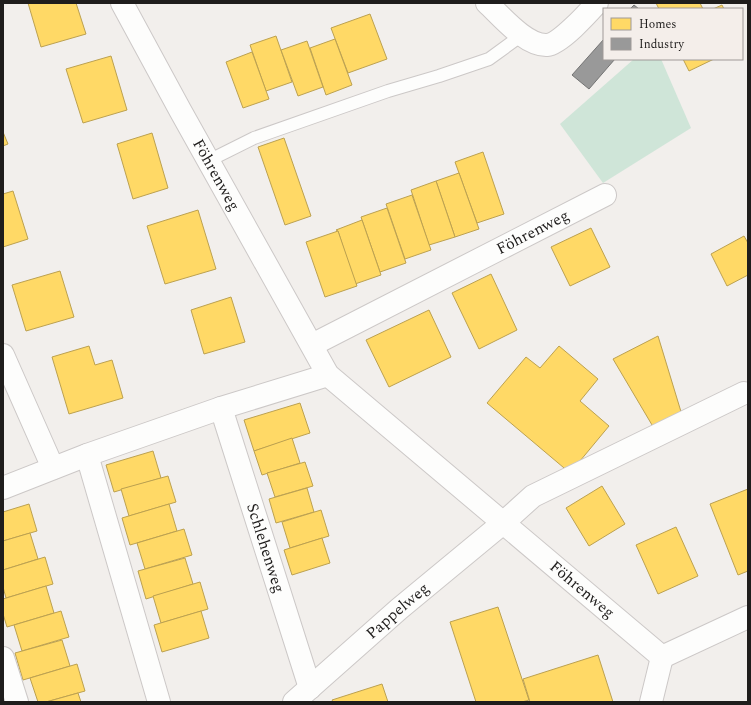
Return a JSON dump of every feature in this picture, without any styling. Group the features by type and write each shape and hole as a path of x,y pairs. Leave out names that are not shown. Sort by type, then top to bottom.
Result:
{"street":[{"name":"Föhrenweg","path":"122,3 208,161 328,375 662,657"},
{"path":"487,3 522,35 535,42 548,45 560,40 597,3"},
{"name":"Föhrenweg","path":"312,345 605,194"},
{"path":"3,356 52,468"},
{"path":"3,488 87,455 221,408 328,375"},
{"path":"503,523 533,496 744,393"},
{"name":"Schlehenweg","path":"221,408 302,695"},
{"path":"87,455 159,702"},
{"name":"Pappelweg","path":"302,695 399,609 503,523"},
{"path":"651,702 662,657 748,617"},
{"path":"3,658 17,702"}],"lane":[{"path":"208,161 254,138 388,90 439,76 489,59 522,35"}],"green space":[{"path":"633,60 661,60 691,128 603,183 560,124"}],"building: Homes":[{"path":"28,3 76,3 86,34 41,47"},
{"path":"656,3 700,3 702,8 658,8"},
{"path":"722,5 724,8 715,8"},
{"path":"370,14 387,59 348,73 331,28"},
{"path":"276,36 292,82 266,91 250,45"},
{"path":"335,39 352,85 326,95 310,48"},
{"path":"307,41 323,87 298,96 281,50"},
{"path":"252,52 269,99 243,108 226,62"},
{"path":"111,56 127,110 83,123 66,69"},
{"path":"684,60 712,60 689,71"},
{"path":"3,132 8,144 3,146"},
{"path":"152,133 168,188 133,199 117,144"},
{"path":"284,138 311,216 285,225 258,147"},
{"path":"483,152 504,214 477,223 455,162"},
{"path":"459,173 479,229 455,237 436,181"},
{"path":"436,181 455,237 429,245 411,190"},
{"path":"13,191 28,239 3,247 3,194"},
{"path":"412,195 431,250 405,259 386,204"},
{"path":"387,208 406,263 380,272 361,217"},
{"path":"198,210 216,269 165,284 147,226"},
{"path":"362,220 381,275 355,284 338,231 336,230"},
{"path":"591,228 610,267 570,286 551,247"},
{"path":"338,231 357,286 325,297 306,242"},
{"path":"744,236 748,243 748,275 727,286 711,254"},
{"path":"60,271 74,317 26,331 12,285"},
{"path":"491,274 517,330 479,349 452,293"},
{"path":"231,297 245,342 204,354 191,310"},
{"path":"429,310 451,357 389,387 366,340"},
{"path":"658,336 682,415 655,430 613,359"},
{"path":"89,346 95,365 112,360 123,398 69,414 52,357"},
{"path":"559,346 598,379 580,401 609,426 570,473 487,403 526,357 540,368"},
{"path":"300,403 310,433 254,451 244,420"},
{"path":"292,438 300,463 262,475 254,451"},
{"path":"153,451 161,478 114,492 106,465"},
{"path":"305,462 313,486 275,497 267,473"},
{"path":"168,476 176,502 129,516 121,489"},
{"path":"602,486 625,524 589,546 566,508"},
{"path":"307,488 314,512 276,523 269,499"},
{"path":"748,489 748,571 738,575 710,504"},
{"path":"29,504 37,531 3,541 3,512"},
{"path":"169,504 177,531 130,545 122,518"},
{"path":"321,510 329,536 290,548 282,522"},
{"path":"676,527 698,576 658,594 636,545"},
{"path":"184,529 192,555 145,569 137,543"},
{"path":"30,533 38,559 3,570 3,541"},
{"path":"322,538 330,563 292,575 284,550"},
{"path":"45,557 53,584 6,598 3,587 3,570"},
{"path":"185,558 193,584 146,599 138,571"},
{"path":"200,582 208,609 161,623 153,596"},
{"path":"46,586 54,613 7,627 3,614 3,599"},
{"path":"498,607 529,700 522,702 476,702 450,622"},
{"path":"61,611 69,637 22,651 14,625"},
{"path":"201,611 209,638 162,652 154,625"},
{"path":"62,640 70,666 23,680 15,653"},
{"path":"598,655 613,702 530,702 523,679"},
{"path":"77,664 85,691 46,702 38,702 30,678"},
{"path":"382,684 388,702 333,702 332,700"},
{"path":"78,693 81,702 46,702"}],"building: Industry":[{"path":"634,5 638,8 631,8"},
{"path":"603,40 603,60 614,60 589,89 572,75"}]}
